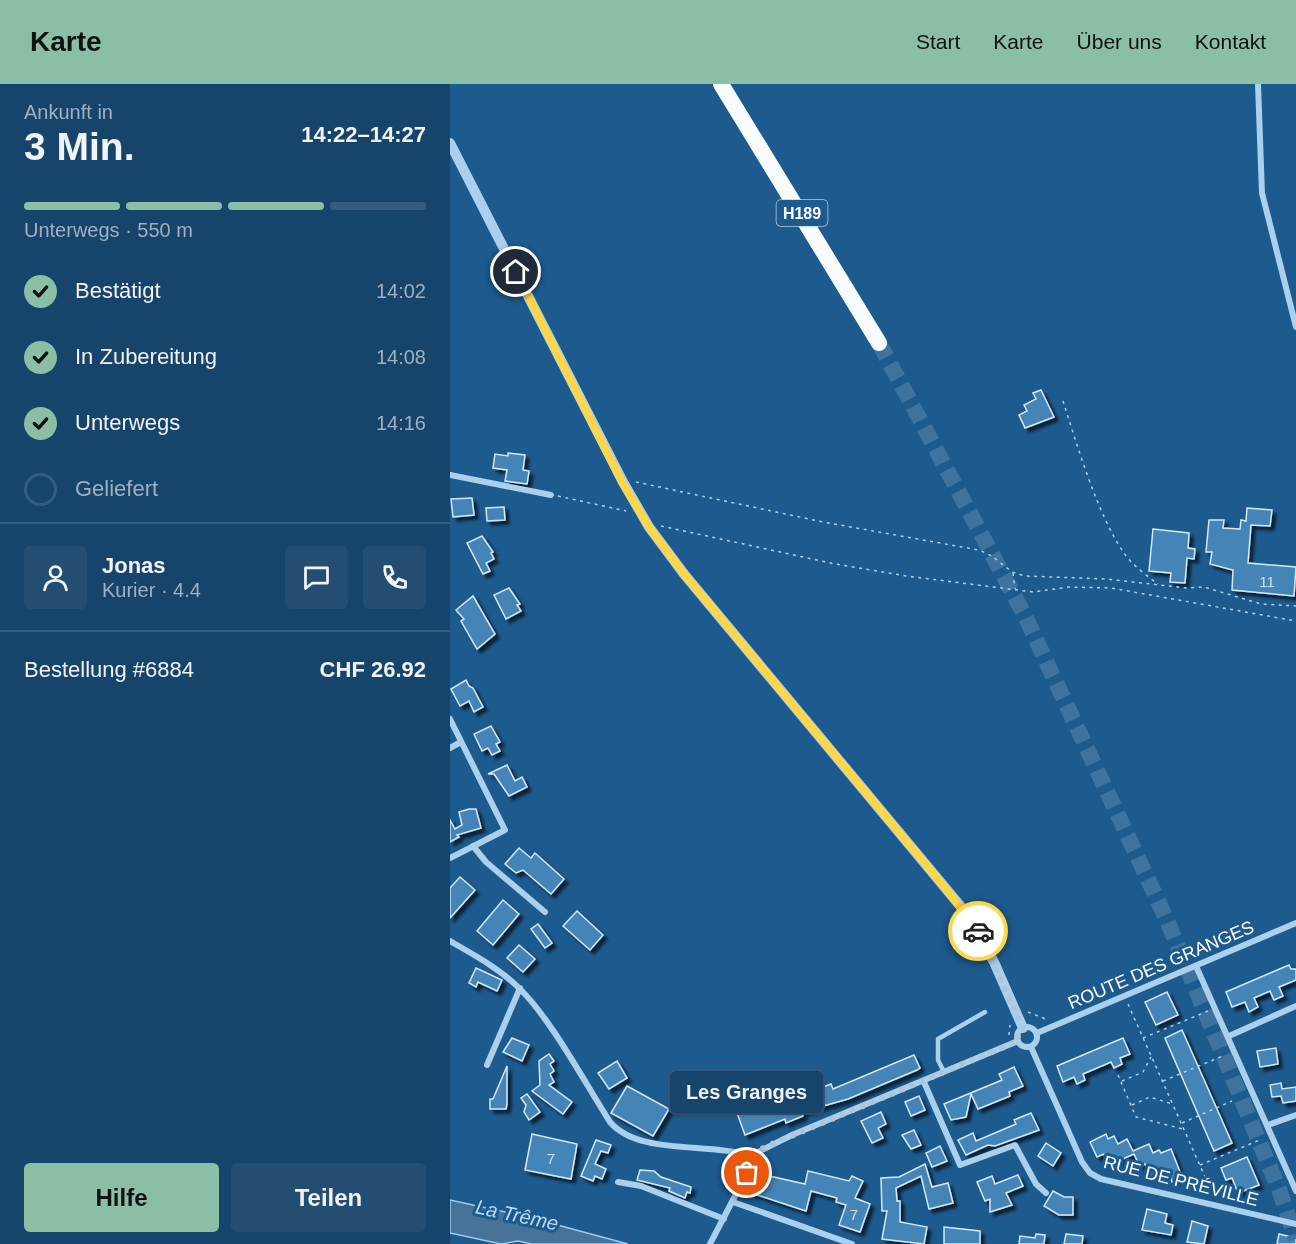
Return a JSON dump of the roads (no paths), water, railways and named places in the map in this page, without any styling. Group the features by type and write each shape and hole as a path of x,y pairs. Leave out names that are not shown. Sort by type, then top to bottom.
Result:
{"highway":[{"name":"H189","path":"721,84 879,343"}],"street":[{"path":"1258,84 1262,193 1296,327"},
{"path":"450,143 622,482 649,527 684,574 962,908 994,962 1023,1028"},
{"path":"450,475 551,495"},
{"path":"450,719 505,830 450,858"},
{"path":"450,748 461,742"},
{"path":"473,846 486,862 545,912"},
{"name":"ROUTE DES GRANGES","path":"1037,1033 1296,923"},
{"path":"450,941 487,963 520,988 548,1025 610,1122 623,1134 638,1140 724,1149 750,1156 788,1137 1018,1041"},
{"path":"1196,966 1296,1191"},
{"path":"488,1065 520,988"},
{"path":"1229,1036 1296,1006"},
{"path":"1031,1027 1037,1033 1037,1041 1031,1047 1025,1047 1018,1041 1018,1033 1023,1028 1031,1027"},
{"name":"RUE DE PRÉVILLE","path":"1031,1047 1082,1162 1090,1173 1101,1179 1296,1224"},
{"path":"924,1082 960,1165 1015,1145 1036,1184 1046,1193"},
{"path":"1268,1125 1296,1115"},
{"path":"710,1244 747,1173 750,1156"},
{"path":"618,1182 641,1186 724,1219"},
{"path":"733,1202 852,1244"}],"lane":[{"path":"944,1072 938,1060 939,1039 985,1012"}],"water":[{"name":"La Trême","path":"450,1200 524,1216 628,1244 532,1244 518,1241 501,1244 450,1233"}],"tunnel":[{"path":"879,343 1025,616 1166,918 1279,1189 1296,1239"}],"place":[{"name":"Les Granges","path":"747,1173"}]}
